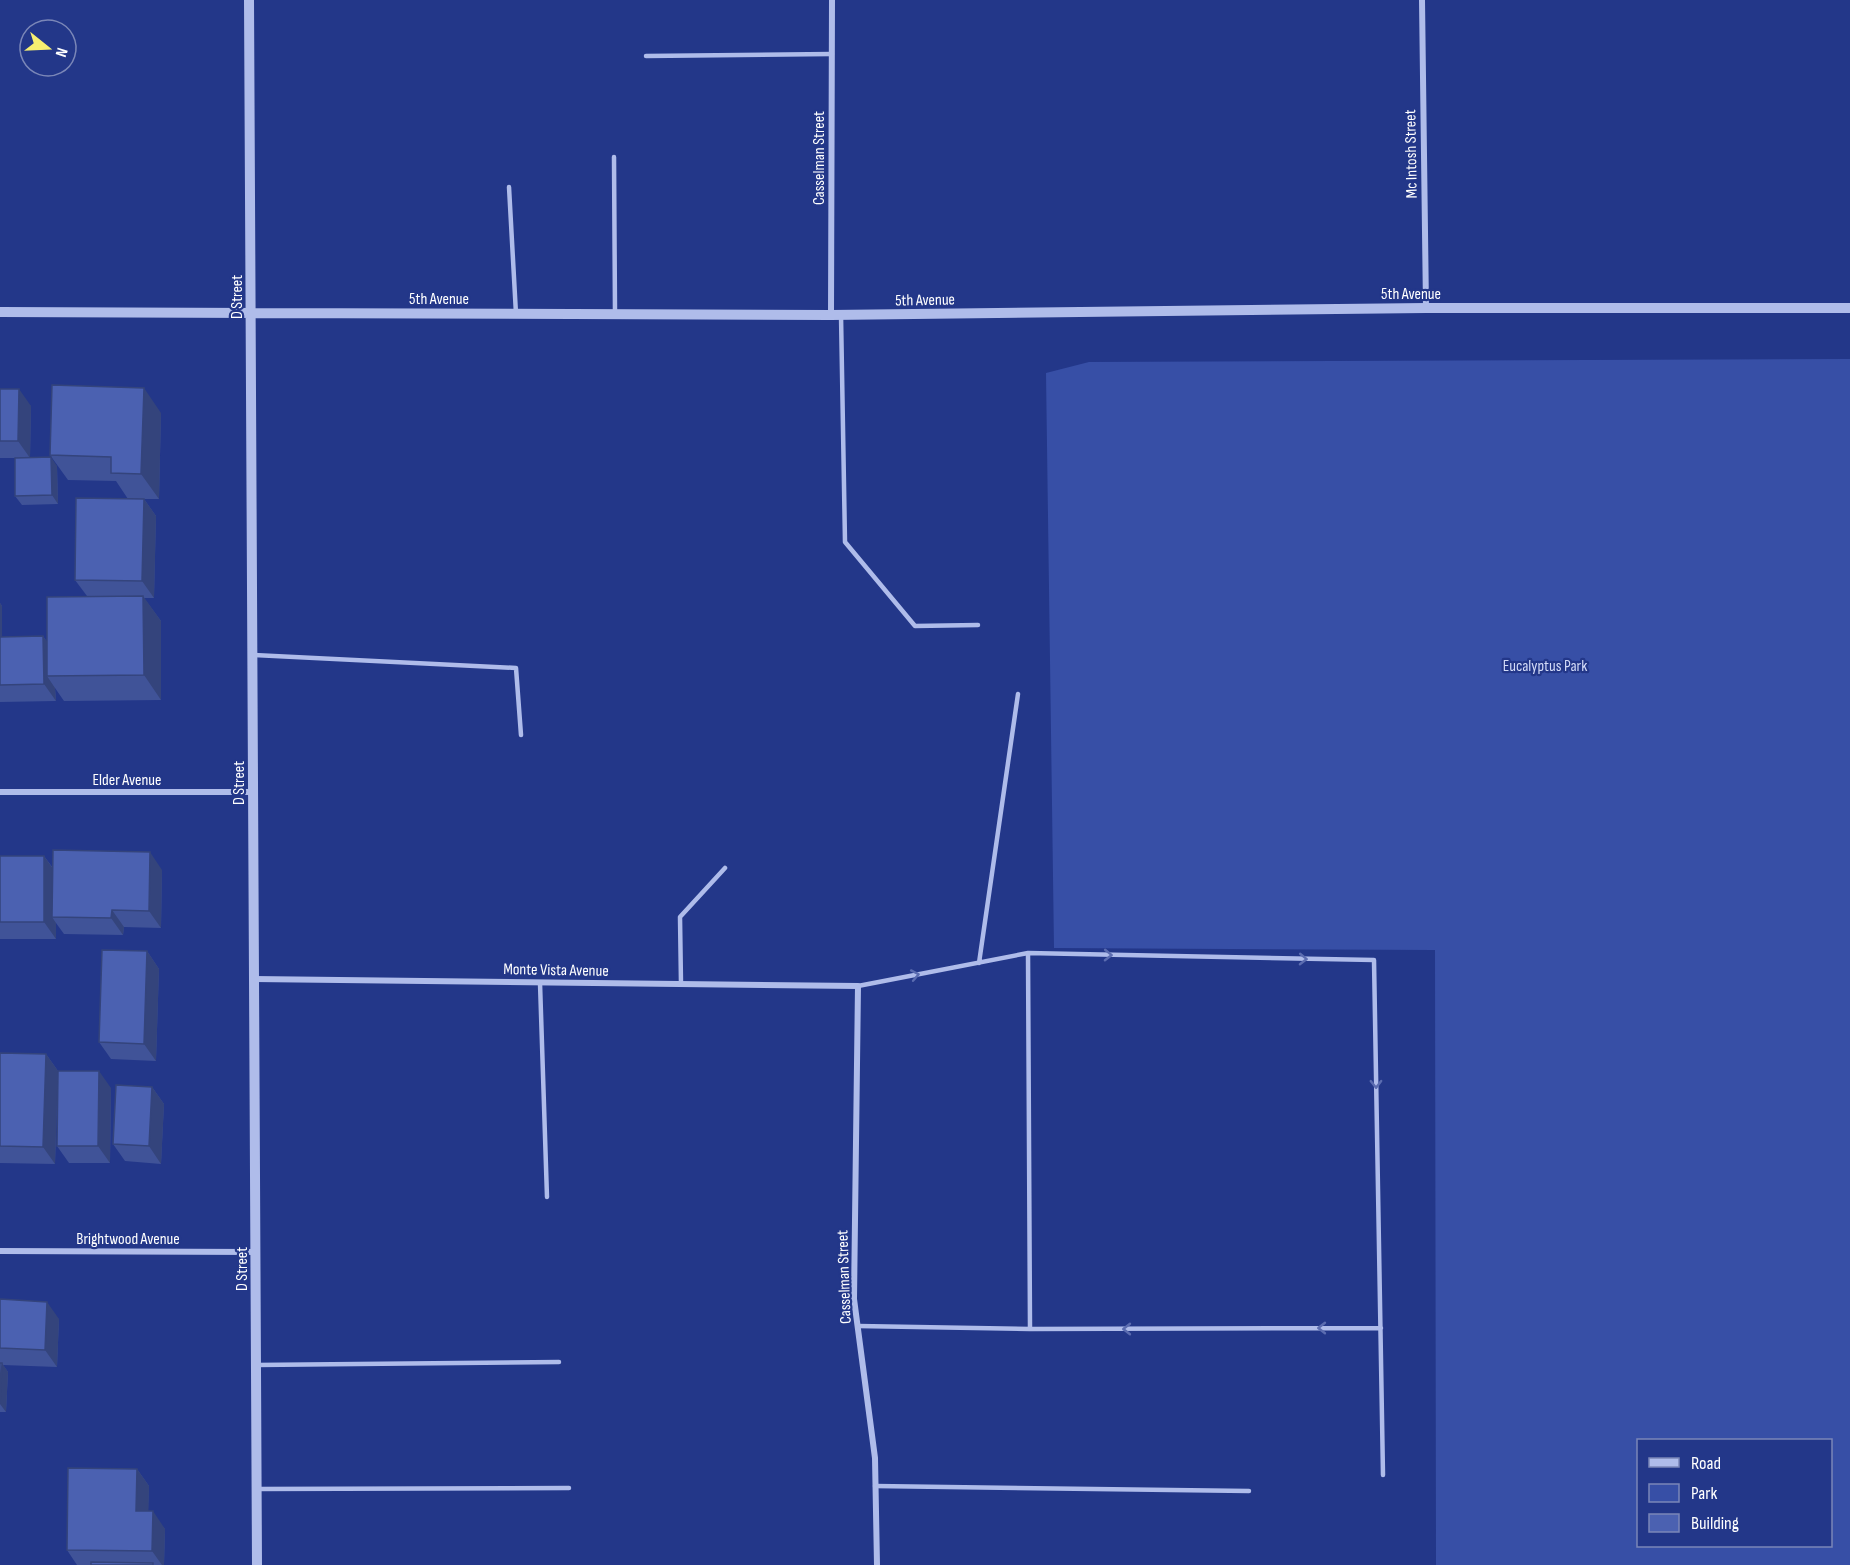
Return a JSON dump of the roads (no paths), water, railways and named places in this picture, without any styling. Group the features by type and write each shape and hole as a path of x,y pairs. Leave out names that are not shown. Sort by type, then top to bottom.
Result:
{"street":[{"name":"D Street","path":"249,0 257,1565"},
{"name":"Casselman Street","path":"832,0 836,315"},
{"name":"Mc Intosh Street","path":"1422,0 1426,308"},
{"name":"5th Avenue","path":"0,312 836,315 1426,308 1850,308"},
{"name":"Elder Avenue","path":"0,792 254,792"},
{"name":"Monte Vista Avenue","path":"254,979 858,986"},
{"name":"Casselman Street","path":"858,986 854,1299 874,1458 877,1565"},
{"name":"Brightwood Avenue","path":"0,1251 255,1252"}],"lane":[{"path":"646,56 832,54"},
{"path":"614,157 615,314"},
{"path":"509,187 516,314"},
{"path":"836,315 845,542 915,626 978,625"},
{"path":"252,655 516,668 521,735"},
{"path":"979,963 1018,694"},
{"path":"681,984 680,917 725,868"},
{"path":"1028,953 1030,1329"},
{"path":"858,986 1028,953 1374,960 1383,1475"},
{"path":"540,983 547,1197"},
{"path":"858,1326 1030,1329 1381,1328"},
{"path":"256,1365 559,1362"},
{"path":"875,1486 1250,1491"},
{"path":"257,1489 569,1488"}],"park label":[{"name":"Eucalyptus Park","path":"1545,665"}]}
